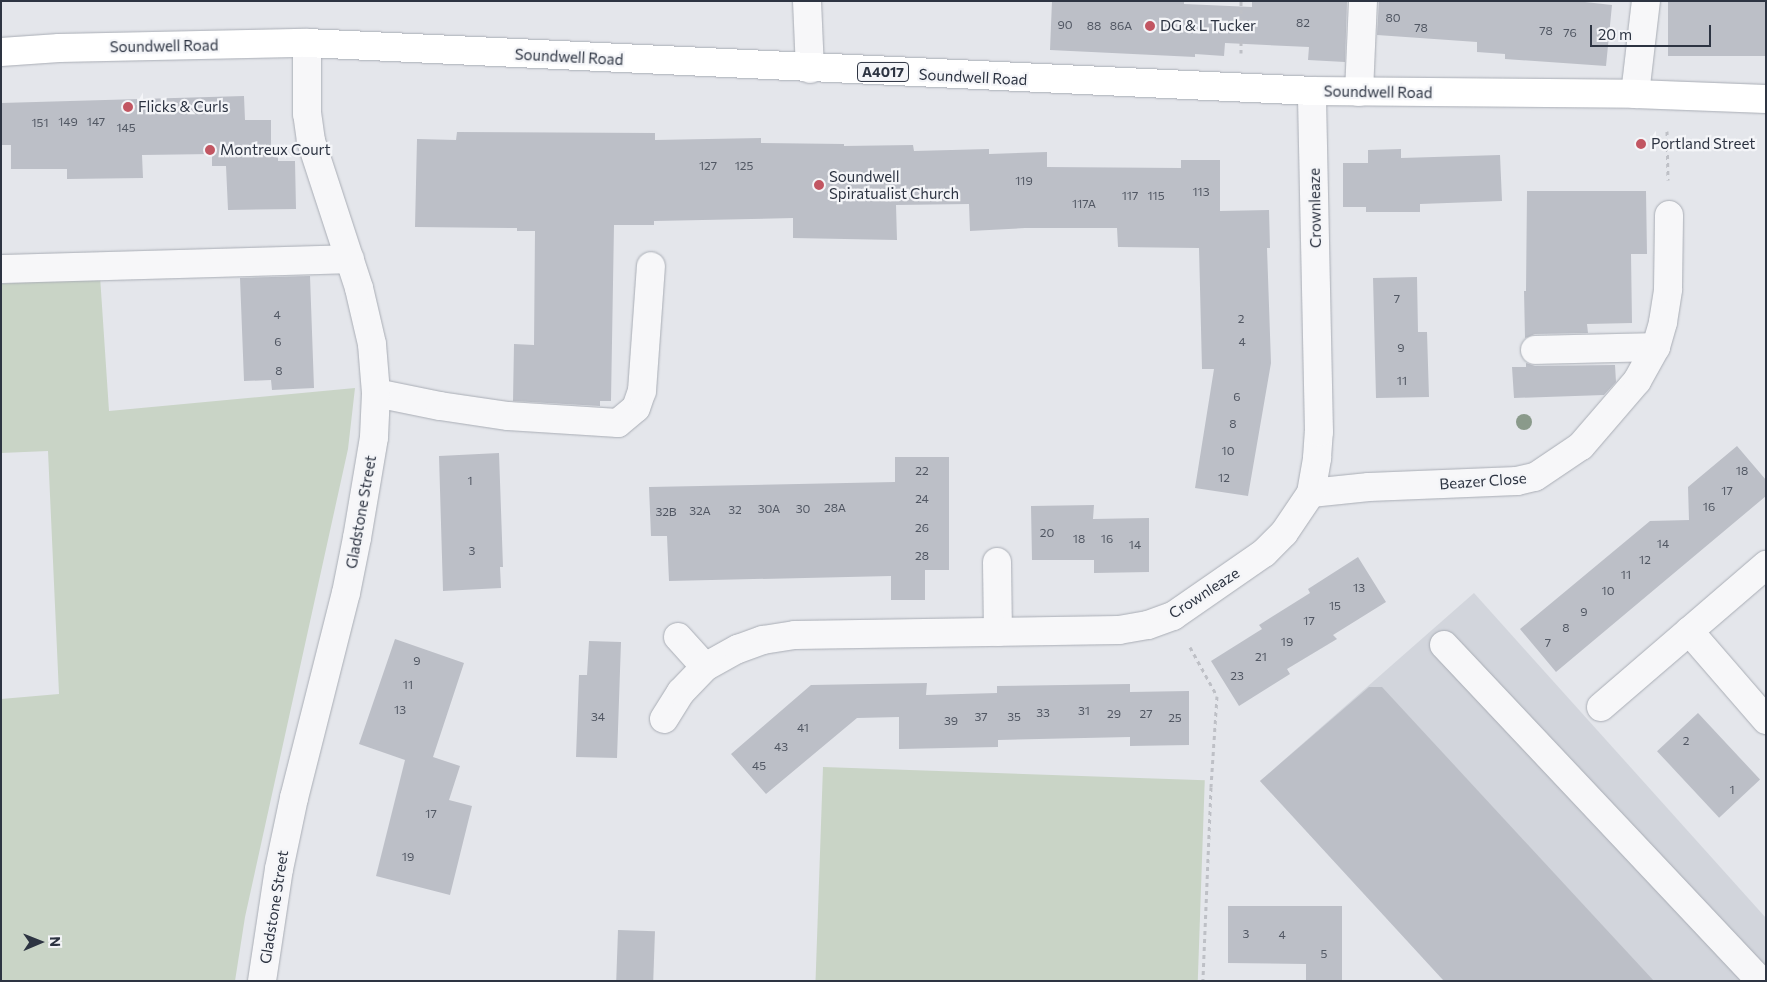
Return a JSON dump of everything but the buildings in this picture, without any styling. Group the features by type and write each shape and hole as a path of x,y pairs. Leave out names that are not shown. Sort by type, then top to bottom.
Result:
{"main road":[{"name":"Soundwell Road","path":"1,52 59,48 307,43 810,69 1312,91 1635,94 1766,99"}],"street":[{"path":"807,1 810,69"},
{"path":"1359,92 1363,1"},
{"path":"1635,94 1646,1"},
{"name":"Gladstone Street","path":"262,981 270,918 294,798 357,538 374,437 376,392 372,344 350,259 311,141 307,114 307,43"},
{"name":"Crownleaze","path":"664,719 681,692 705,667 738,649 763,640 795,635 1119,630 1148,625 1173,616 1264,553 1284,533 1311,493 1319,432 1312,91"},
{"name":"Beazer Close","path":"1311,493 1369,487 1517,481 1535,477 1581,446 1637,381 1656,346 1664,322 1668,289 1669,215"},
{"path":"1,270 350,259"},
{"path":"376,392 440,406 508,416 618,422 636,408 642,391 651,266"},
{"path":"1535,350 1656,346"},
{"path":"997,562 998,632"},
{"path":"1601,707 1766,565"},
{"path":"1689,631 1766,720"},
{"path":"678,636 705,667"},
{"path":"1444,645 1761,981"}],"path":[{"path":"1241,1 1241,88"},
{"path":"1666,95 1669,215"},
{"path":"1173,616 1217,696 1202,981"}],"shaded area":[{"path":"1474,593 1766,918 1766,981 1444,981 1260,781"}],"green space":[{"path":"100,276 109,411 355,388 348,449 245,917 235,981 1,981 1,699 59,694 48,451 1,453 1,284"},
{"path":"823,767 1205,780 1198,981 816,981"}],"place":[{"name":"DG & L Tucker","path":"1150,26"},
{"name":"Flicks & Curls","path":"128,107"},
{"name":"Portland Street","path":"1641,144"},
{"name":"Montreux Court","path":"210,150"},
{"name":"Soundwell Spiratualist Church","path":"819,185"}]}
